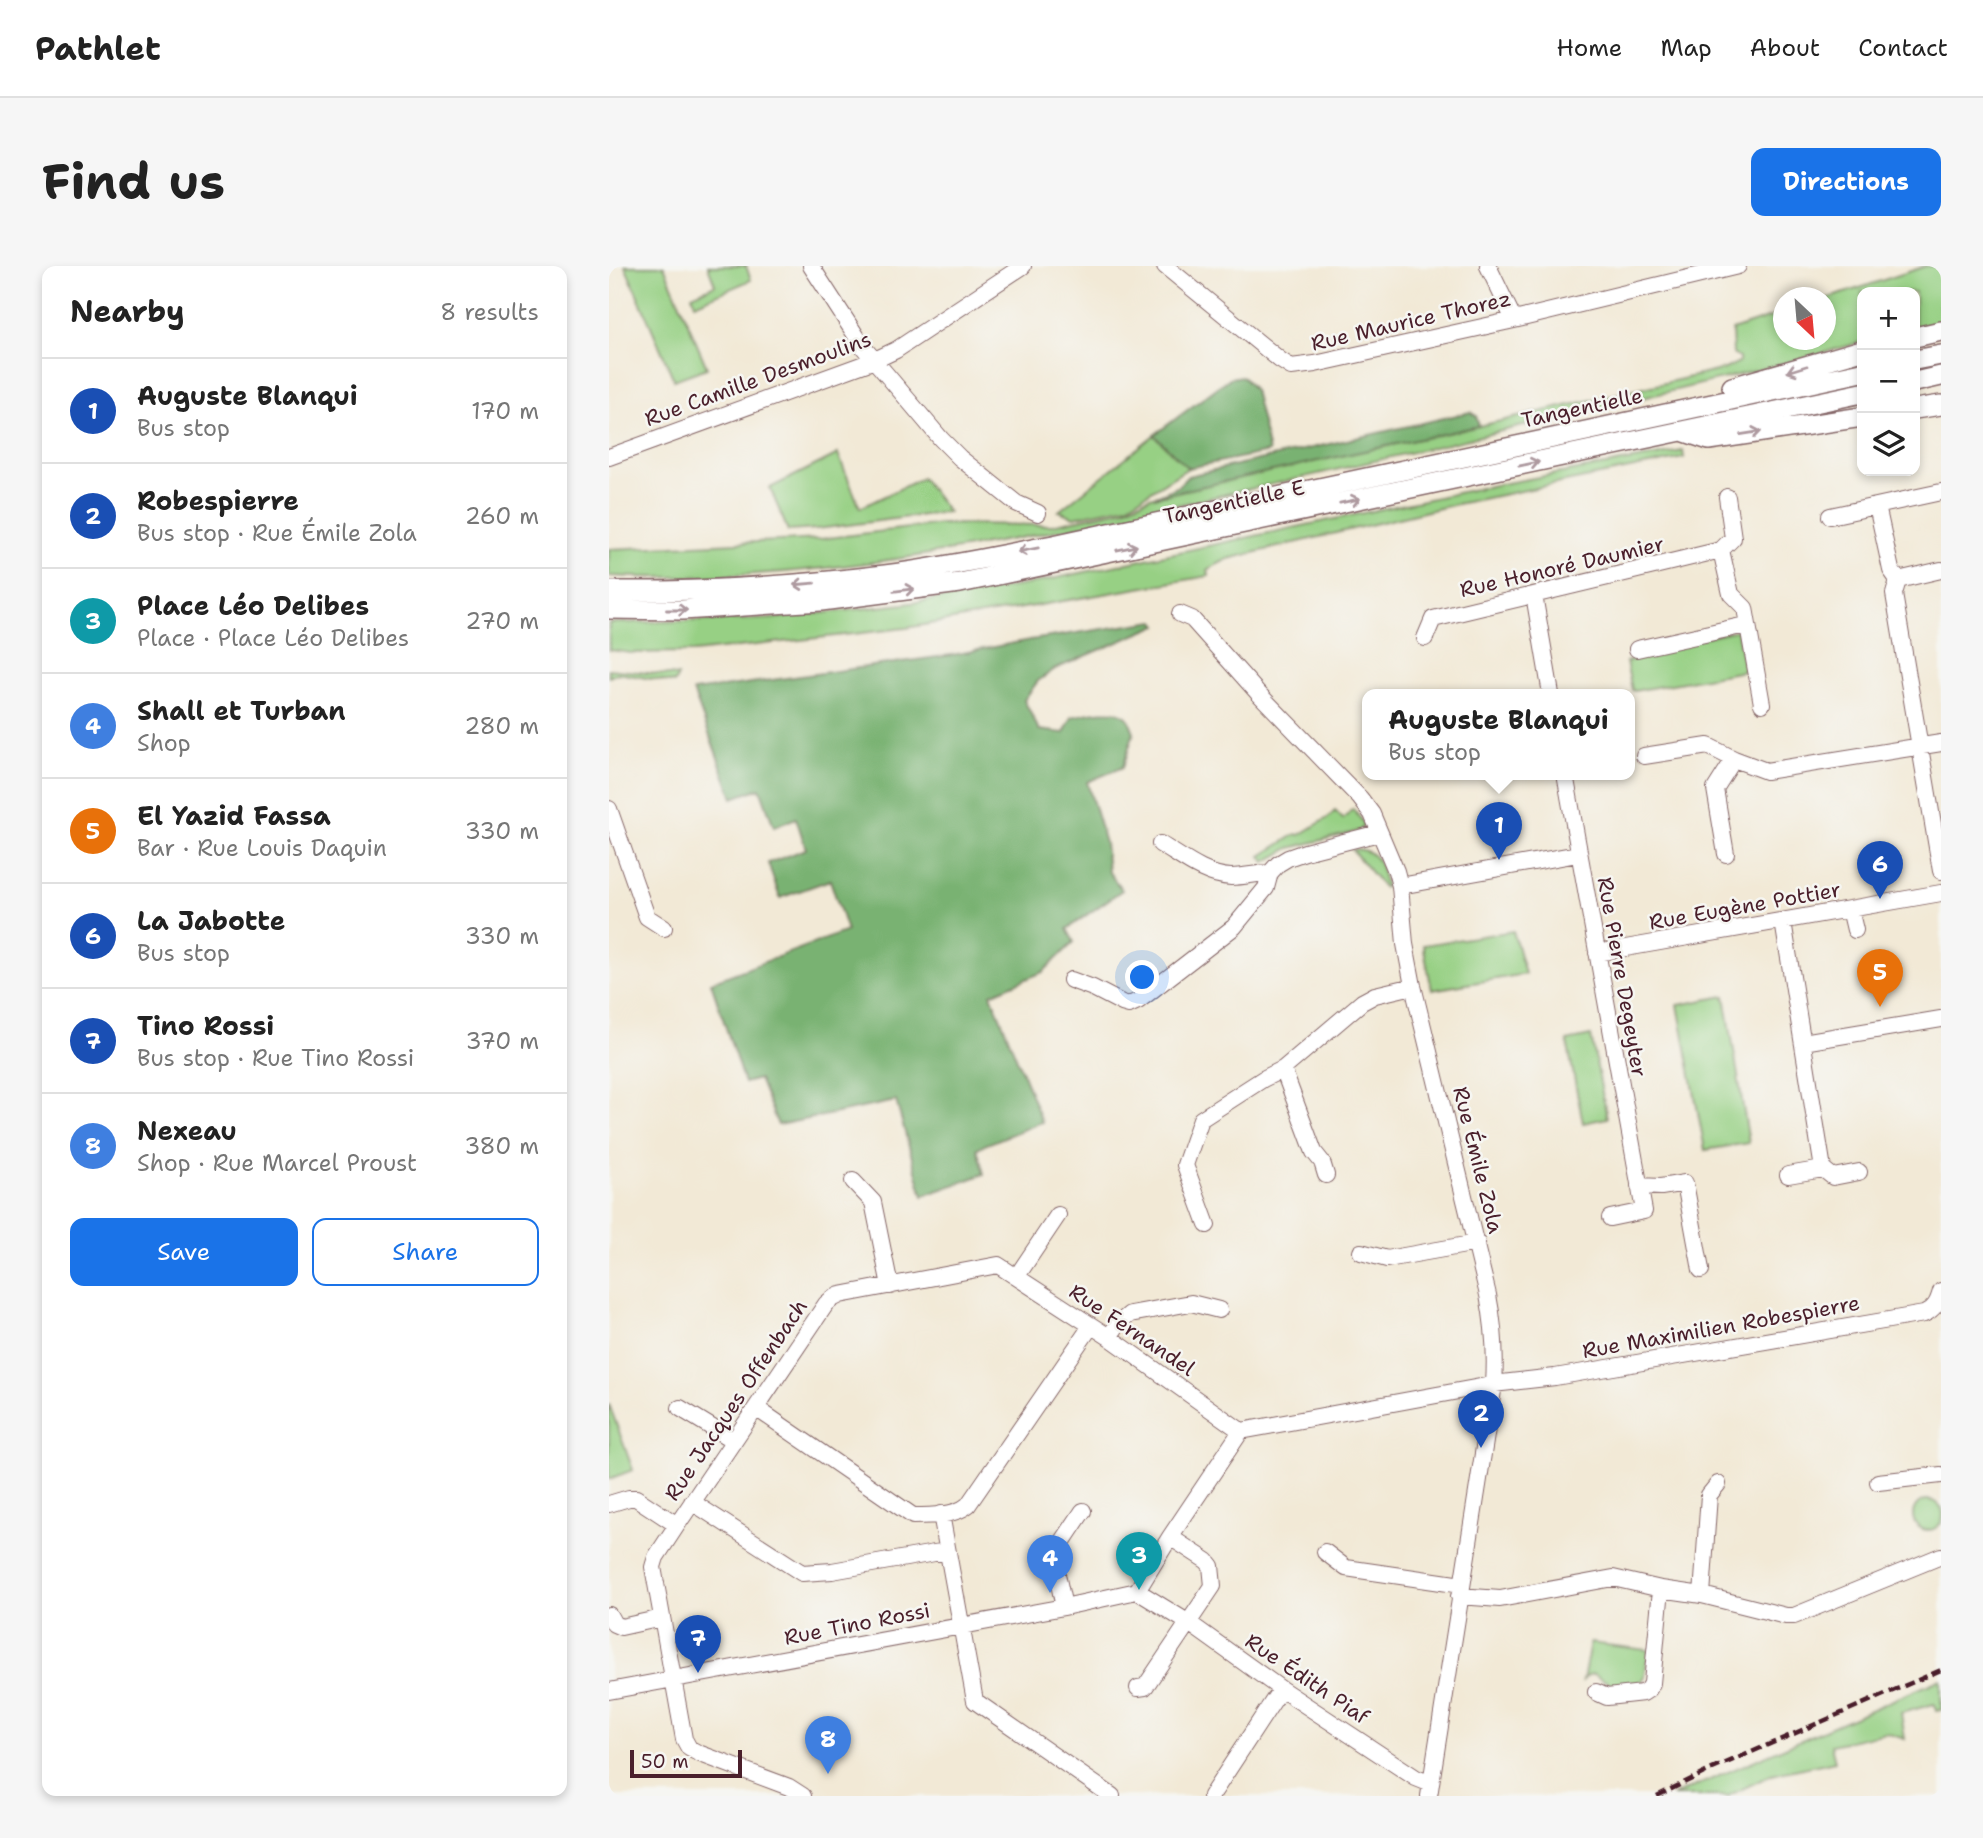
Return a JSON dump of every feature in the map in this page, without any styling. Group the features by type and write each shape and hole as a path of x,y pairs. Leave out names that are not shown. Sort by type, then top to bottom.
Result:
{"main road":[{"path":"1920,336 1941,331"},
{"path":"1458,458 1857,351"},
{"path":"1920,359 1941,355"},
{"name":"Tangentielle","path":"1311,489 1857,373"},
{"path":"1920,381 1941,376"},
{"name":"Tangentielle E","path":"609,609 682,610 821,601 960,583 1857,394"},
{"path":"1920,408 1941,405"},
{"path":"1684,431 1709,440 1857,418"},
{"name":"Tangentielle E","path":"609,591 731,589 887,575 1053,545 1311,489"}],"street":[{"path":"810,266 863,348 950,449 1016,503 1038,513"},
{"name":"Rue Camille Desmoulins","path":"609,457 875,360 896,350 1023,266"},
{"name":"Rue Maurice Thorez","path":"1165,266 1291,367 1315,365 1738,266"},
{"path":"1488,266 1514,320"},
{"path":"1830,516 1941,492"},
{"path":"1727,498 1734,538 1721,550 1731,594 1745,608 1762,704"},
{"path":"1877,506 1891,570 1898,580"},
{"name":"Rue Honoré Daumier","path":"1425,638 1433,619 1721,550"},
{"path":"1898,580 1941,570"},
{"path":"1898,580 1894,594 1941,871"},
{"path":"1534,595 1550,689"},
{"name":"Rue Émile Zola","path":"1180,614 1192,619 1372,814 1400,886 1405,944 1413,986 1477,1243 1493,1319 1494,1384 1430,1790"},
{"path":"1637,649 1741,626"},
{"path":"1644,756 1708,746 1734,760 1766,771 1941,743"},
{"path":"1726,854 1715,789 1734,760"},
{"name":"Rue Pierre Degeyter","path":"1566,780 1644,1211 1610,1218"},
{"path":"609,808 647,916 664,928"},
{"path":"1071,980 1122,1003 1129,1005 1138,1001 1234,927 1266,888 1270,873 1288,858 1379,833"},
{"path":"1160,844 1217,876 1244,877 1255,873 1270,873"},
{"path":"1400,886 1578,853"},
{"name":"Rue Eugène Pottier","path":"1597,953 1941,893"},
{"path":"1850,909 1855,930"},
{"path":"1783,921 1823,1169 1833,1177 1859,1172"},
{"path":"1207,1225 1185,1165 1201,1119 1283,1069 1362,1002 1375,995 1413,986"},
{"path":"1803,1042 1941,1019"},
{"path":"1283,1069 1314,1152 1322,1162 1326,1175"},
{"path":"1788,1175 1823,1169"},
{"path":"853,1181 873,1202 890,1286"},
{"path":"1639,1186 1661,1187 1685,1183 1701,1270"},
{"path":"1017,1276 1058,1215"},
{"path":"1361,1252 1387,1259 1477,1243"},
{"name":"Rue Fernandel","path":"890,1286 998,1265 1109,1337 1241,1431"},
{"name":"Rue Jacques Offenbach","path":"803,1796 789,1787 689,1748 684,1739 653,1562 826,1304 840,1295 890,1286"},
{"name":"Rue Maximilien Robespierre","path":"1241,1431 1494,1384 1593,1371 1924,1314 1937,1304 1941,1291"},
{"path":"1109,1337 1118,1324 1130,1314 1191,1303 1219,1310"},
{"path":"756,1408 913,1517 963,1510 1091,1326"},
{"path":"680,1408 734,1441"},
{"path":"1137,1591 1241,1431"},
{"path":"1878,1482 1941,1475"},
{"path":"1702,1595 1709,1495 1718,1484"},
{"name":"Rue Jacques Offenbach","path":"609,1504 636,1498 677,1525"},
{"path":"692,1502 802,1573 832,1571 946,1550"},
{"path":"1064,1607 1052,1556 1083,1511"},
{"path":"940,1514 975,1701 1112,1796"},
{"path":"1138,1688 1146,1687 1213,1586 1211,1566 1207,1561 1170,1537"},
{"path":"1325,1552 1346,1568 1500,1599 1613,1578 1702,1595 1786,1616 1794,1616 1941,1556"},
{"path":"1596,1692 1607,1697 1643,1693 1649,1689 1652,1683 1661,1589"},
{"name":"Rue Tino Rossi","path":"609,1691 1064,1607 1137,1591"},
{"name":"Rue Édith Piaf","path":"1137,1591 1189,1623 1430,1790"},
{"path":"609,1615 614,1623 621,1626 662,1618"},
{"path":"1210,1796 1282,1689"}],"green space":[{"path":"625,266 664,266 707,368 674,380"},
{"path":"708,266 746,266 751,280 695,304 692,295 715,285"},
{"path":"1926,266 1941,266 1941,322 1920,327 1920,287 1862,287"},
{"path":"1857,289 1857,343 1836,349 1836,296"},
{"path":"1773,316 1773,350 1832,350 1743,374 1360,464 1092,523 932,554 771,573 690,577 609,576 609,549 820,539 941,524 1052,525 1125,509 1150,497 1479,426 1725,369 1739,362 1739,358 1733,354 1732,330"},
{"path":"1242,376 1254,390 1269,452 1188,468 1154,435 1230,378"},
{"path":"1470,412 1476,416 1479,426 1154,497 1177,487 1188,476"},
{"path":"1154,435 1188,468 1127,506 1074,517 1059,511"},
{"path":"1683,451 1684,458 1457,504 1228,559 1208,569 1209,576 906,628 694,652 630,653 609,650 609,623 768,619 905,604 1024,585 1490,486"},
{"path":"838,454 860,508 922,478 948,512 788,531 770,488"},
{"path":"1155,621 1158,625 1055,669 1038,681 1024,700 1039,730 1064,733 1072,717 1108,711 1127,717 1134,732 1123,767 1087,782 1105,843 1108,871 1122,890 1067,929 1074,942 1043,972 991,994 1042,1122 977,1148 984,1174 923,1196 896,1101 778,1125 759,1079 744,1083 711,982 847,931 830,880 780,898 768,863 806,849 796,818 774,827 760,788 733,798 693,691 952,655"},
{"path":"1737,630 1744,671 1635,691 1632,689 1626,662 1639,658 1638,652"},
{"path":"609,669 678,676 674,683 618,673 609,677"},
{"path":"1353,809 1365,825 1359,831 1290,848 1265,862 1261,856 1296,834 1300,835 1335,811 1343,819"},
{"path":"1358,849 1375,857 1381,867 1386,886 1384,888 1352,850"},
{"path":"1513,931 1525,974 1432,990 1423,945"},
{"path":"1725,996 1749,1143 1705,1150 1678,1005"},
{"path":"1591,1036 1607,1118 1583,1123 1567,1041"},
{"path":"609,1404 633,1470 609,1479"},
{"path":"1928,1500 1939,1504 1943,1515 1939,1526 1928,1530 1917,1526 1913,1515 1917,1504"},
{"path":"1590,1643 1648,1650 1645,1677 1639,1684 1627,1689 1614,1686 1594,1674 1583,1680"},
{"path":"1941,1679 1941,1710 1936,1711 1934,1704 1901,1713 1905,1739 1886,1733 1831,1745 1835,1761 1771,1775 1728,1796 1673,1796"}],"railway":[{"path":"1657,1796 1710,1770 1941,1670"}],"place":[{"name":"Auguste Blanqui","path":"1499,860"},
{"name":"La Jabotte","path":"1880,899"},
{"name":"El Yazid Fassa","path":"1880,1007"},
{"name":"Robespierre","path":"1481,1448"},
{"name":"Place Léo Delibes","path":"1139,1590"},
{"name":"Shall et Turban","path":"1050,1593"},
{"name":"Tino Rossi","path":"698,1673"},
{"name":"Nexeau","path":"828,1774"}]}
